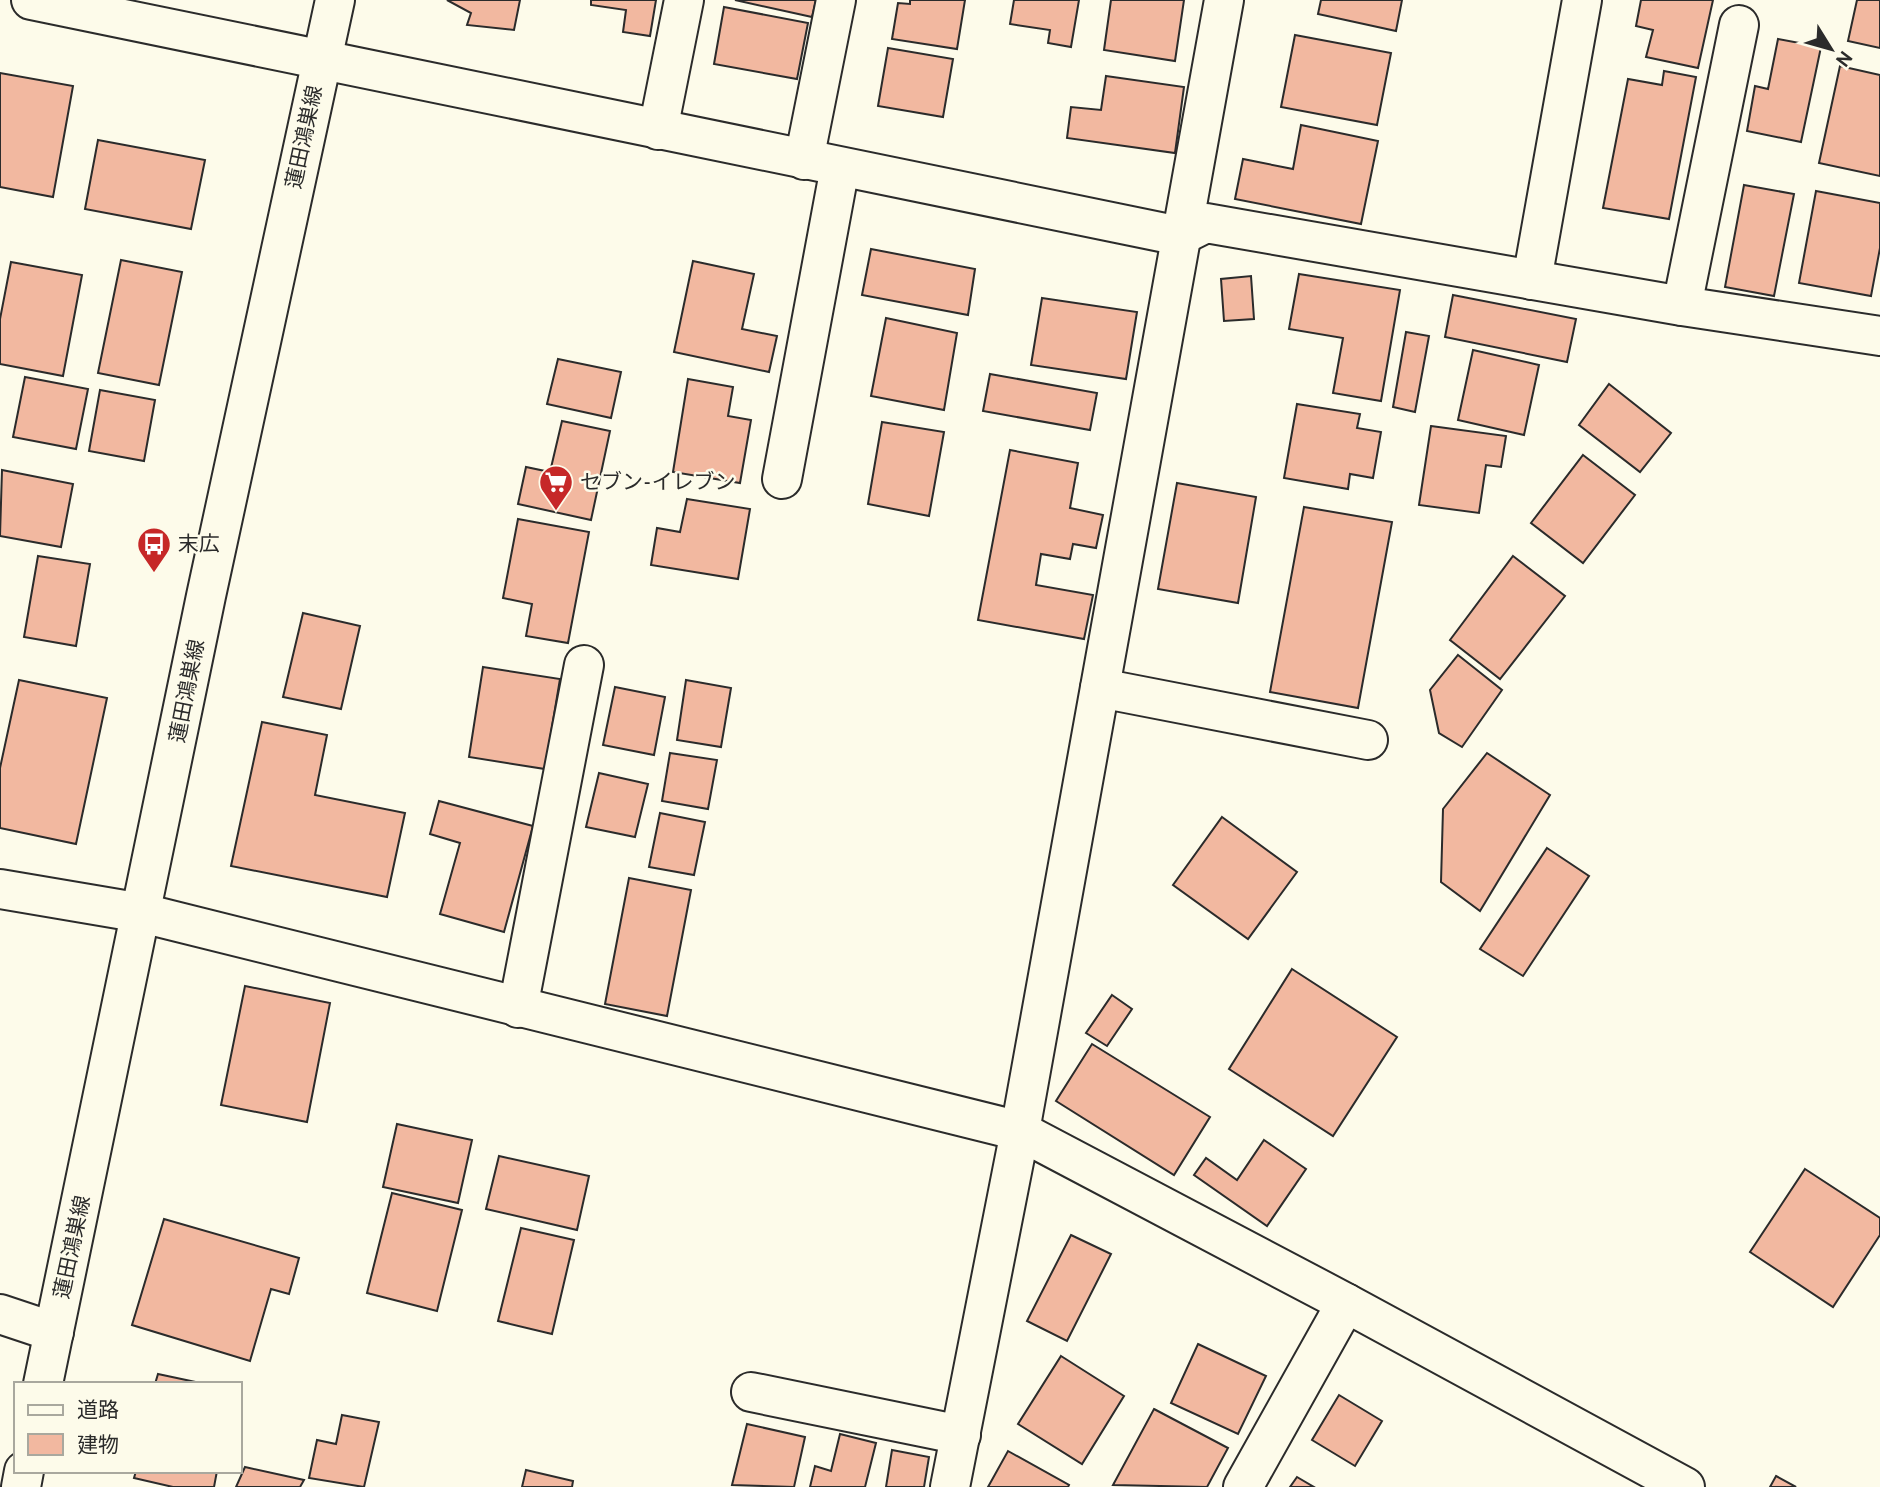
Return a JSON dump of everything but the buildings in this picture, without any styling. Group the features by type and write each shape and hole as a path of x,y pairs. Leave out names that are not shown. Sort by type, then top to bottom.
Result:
{"street":[{"path":"32,0 1180,236 1206,223 1682,306 1880,336"},
{"name":"蓮田鴻巣線","path":"43,1382 206,596 335,0"},
{"path":"658,130 684,0"},
{"path":"782,479 822,163 836,0"},
{"path":"950,1487 1020,1132 1224,0"},
{"path":"1532,280 1582,0"},
{"path":"1682,306 1739,25"},
{"path":"518,1008 584,665"},
{"path":"1100,688 1368,740"},
{"path":"0,889 142,914 1020,1132 1346,1303 1685,1487"},
{"path":"1243,1487 1346,1303"},
{"path":"0,1314 54,1332"},
{"path":"751,1392 961,1436"}],"place":[{"name":"セブン-イレブン","path":"556,512"},
{"name":"末広","path":"154,574"}]}
